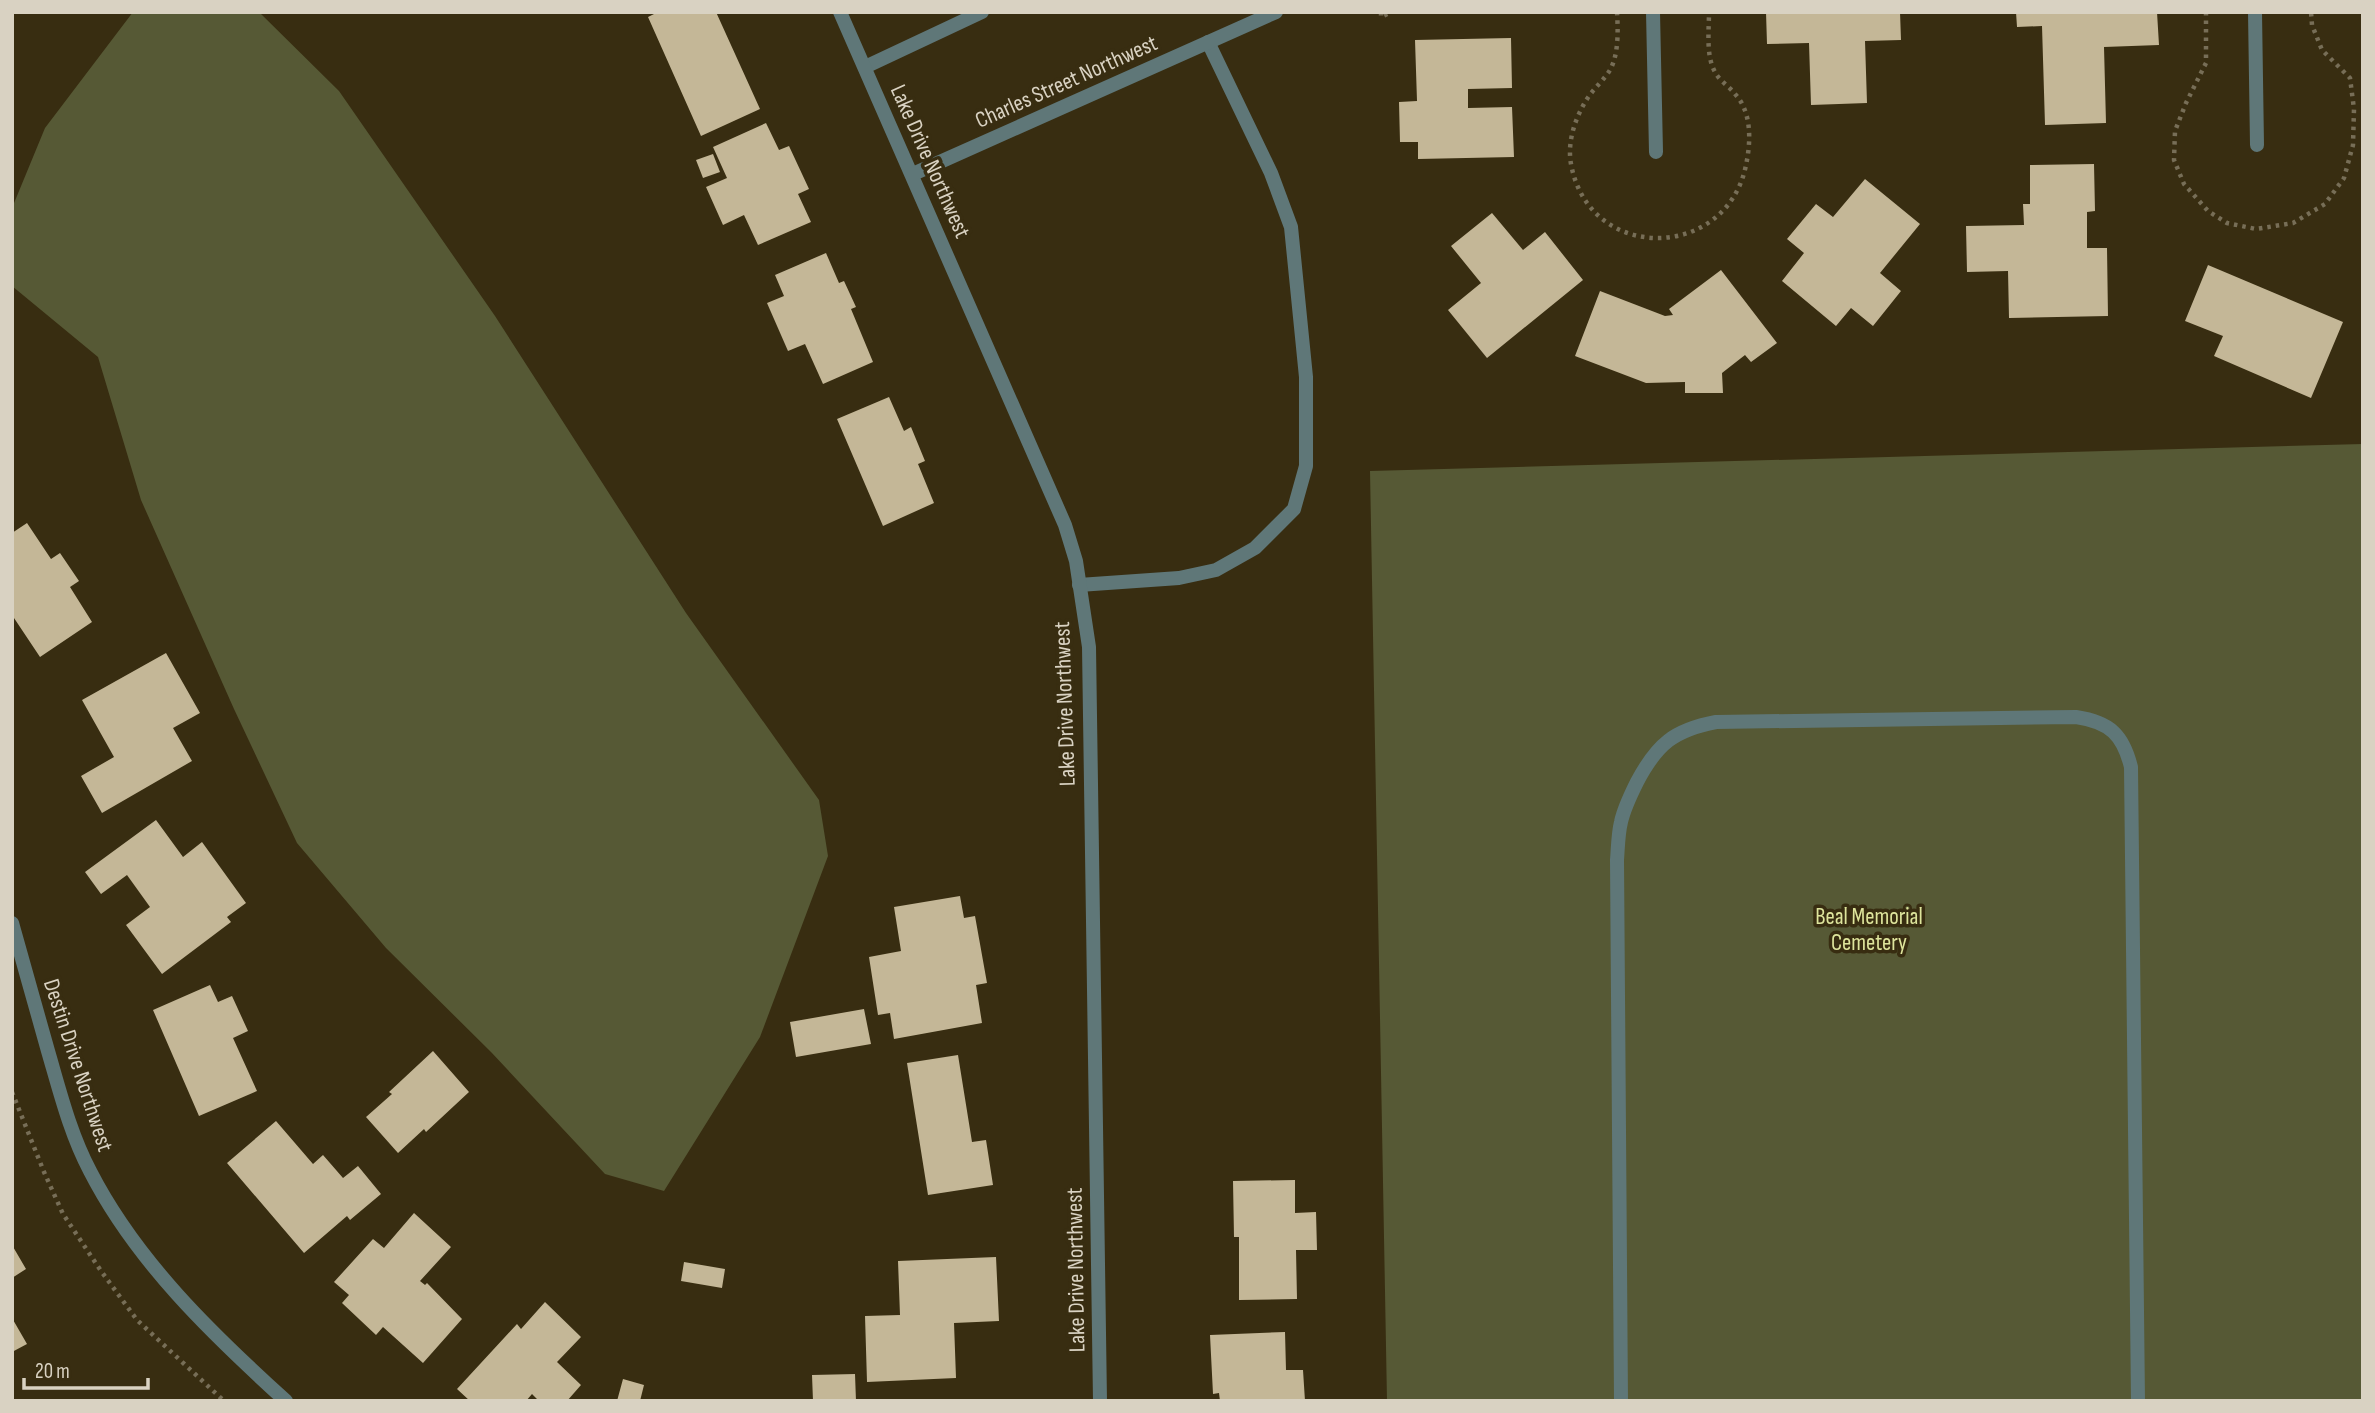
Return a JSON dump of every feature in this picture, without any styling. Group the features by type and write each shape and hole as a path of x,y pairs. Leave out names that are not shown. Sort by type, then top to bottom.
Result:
{"street":[{"name":"Lake Drive Northwest","path":"840,12 1065,525 1076,561 1089,647 1100,1401"},
{"path":"865,68 982,12"},
{"name":"Charles Street Northwest","path":"913,174 1276,12"},
{"path":"1653,12 1656,152"},
{"path":"2255,12 2257,145"},
{"path":"1079,585 1179,578 1216,570 1255,548 1294,509 1306,466 1306,377 1291,228 1271,173 1208,42"},
{"path":"1621,1401 1617,860 1621,822 1631,794 1650,757 1669,740 1693,727 1716,722 2076,717 2096,720 2112,730 2126,747 2131,767 2138,1401"},
{"name":"Destin Drive Northwest","path":"12,923 66,1115 111,1211 156,1271 282,1399"}],"path":[{"path":"1381,12 1381,17 1391,12"},
{"path":"12,1092 63,1214 101,1271 136,1320 224,1401"}],"green space":[{"path":"133,12 259,12 339,91 495,316 686,613 819,800 828,856 760,1037 664,1191 605,1174 491,1052 386,948 297,843 141,500 98,357 12,286 12,208 45,128"},
{"name":"Beal Memorial Cemetery","path":"2363,444 2363,1401 1387,1401 1370,471"}],"building":[{"path":"658,12 716,12 760,109 701,136 648,17"},
{"path":"1766,12 1900,12 1901,40 1865,41 1867,103 1811,105 1809,43 1767,44"},
{"path":"2016,12 2157,12 2159,45 2104,47 2106,123 2045,125 2042,26 2017,27"},
{"path":"1511,38 1512,88 1468,89 1468,108 1512,107 1514,157 1418,159 1418,142 1400,142 1399,102 1417,101 1415,40"},
{"path":"766,123 779,150 789,146 809,189 798,194 811,222 758,245 744,215 723,225 706,187 727,178 713,147"},
{"path":"713,154 720,172 703,178 696,160"},
{"path":"2094,164 2095,211 2087,212 2087,248 2107,248 2108,316 2009,318 2008,271 1967,272 1966,226 2024,225 2023,204 2030,204 2030,165"},
{"path":"1865,179 1920,224 1880,273 1901,291 1873,326 1851,308 1836,326 1782,281 1804,253 1787,239 1816,204 1833,217"},
{"path":"1492,213 1523,250 1545,232 1583,280 1487,358 1448,310 1481,283 1451,246"},
{"path":"826,253 839,283 844,281 856,307 851,309 873,362 823,384 805,344 788,351 767,303 784,296 775,275"},
{"path":"2208,265 2343,322 2311,398 2214,356 2223,336 2185,321"},
{"path":"1721,270 1777,343 1751,362 1745,355 1722,373 1723,393 1685,393 1685,382 1646,383 1575,356 1600,291 1665,316 1673,315 1669,309"},
{"path":"889,397 904,431 911,427 925,461 918,464 934,503 883,526 837,419"},
{"path":"27,523 51,559 60,553 79,581 70,587 92,622 40,657 12,615 12,533"},
{"path":"166,653 200,713 173,728 192,761 102,813 81,776 114,757 82,700"},
{"path":"156,820 183,857 202,842 246,903 227,917 231,922 162,974 126,925 150,907 127,875 101,894 85,872"},
{"path":"960,896 964,918 975,916 987,983 976,985 982,1023 894,1039 890,1013 878,1015 869,957 901,951 894,907"},
{"path":"210,985 218,1002 232,996 248,1031 233,1038 257,1091 199,1116 153,1010"},
{"path":"864,1009 871,1044 796,1057 790,1022"},
{"path":"433,1051 469,1092 426,1132 424,1129 398,1153 366,1117"},
{"path":"958,1055 972,1142 986,1140 993,1185 928,1195 907,1063"},
{"path":"276,1121 313,1164 323,1155 343,1178 358,1166 381,1194 350,1220 347,1216 304,1253 227,1163"},
{"path":"1295,1180 1295,1213 1316,1212 1317,1250 1296,1250 1297,1299 1239,1300 1239,1237 1234,1237 1233,1181"},
{"path":"414,1213 451,1247 420,1281 425,1285 427,1283 462,1319 423,1363 383,1327 376,1335 342,1303 349,1295 334,1282 373,1239 384,1248"},
{"path":"12,1245 26,1269 12,1278"},
{"path":"996,1257 999,1321 954,1323 956,1378 867,1382 865,1316 900,1315 898,1261"},
{"path":"684,1262 725,1269 722,1288 681,1281"},
{"path":"545,1302 581,1337 557,1362 581,1385 567,1401 539,1401 532,1394 526,1401 470,1401 457,1389 517,1324 521,1329"},
{"path":"12,1318 27,1344 12,1352"},
{"path":"1285,1332 1286,1370 1303,1370 1305,1401 1220,1401 1219,1393 1213,1394 1210,1335"},
{"path":"855,1374 856,1401 813,1401 812,1375"},
{"path":"623,1379 644,1385 640,1401 617,1401"}]}
